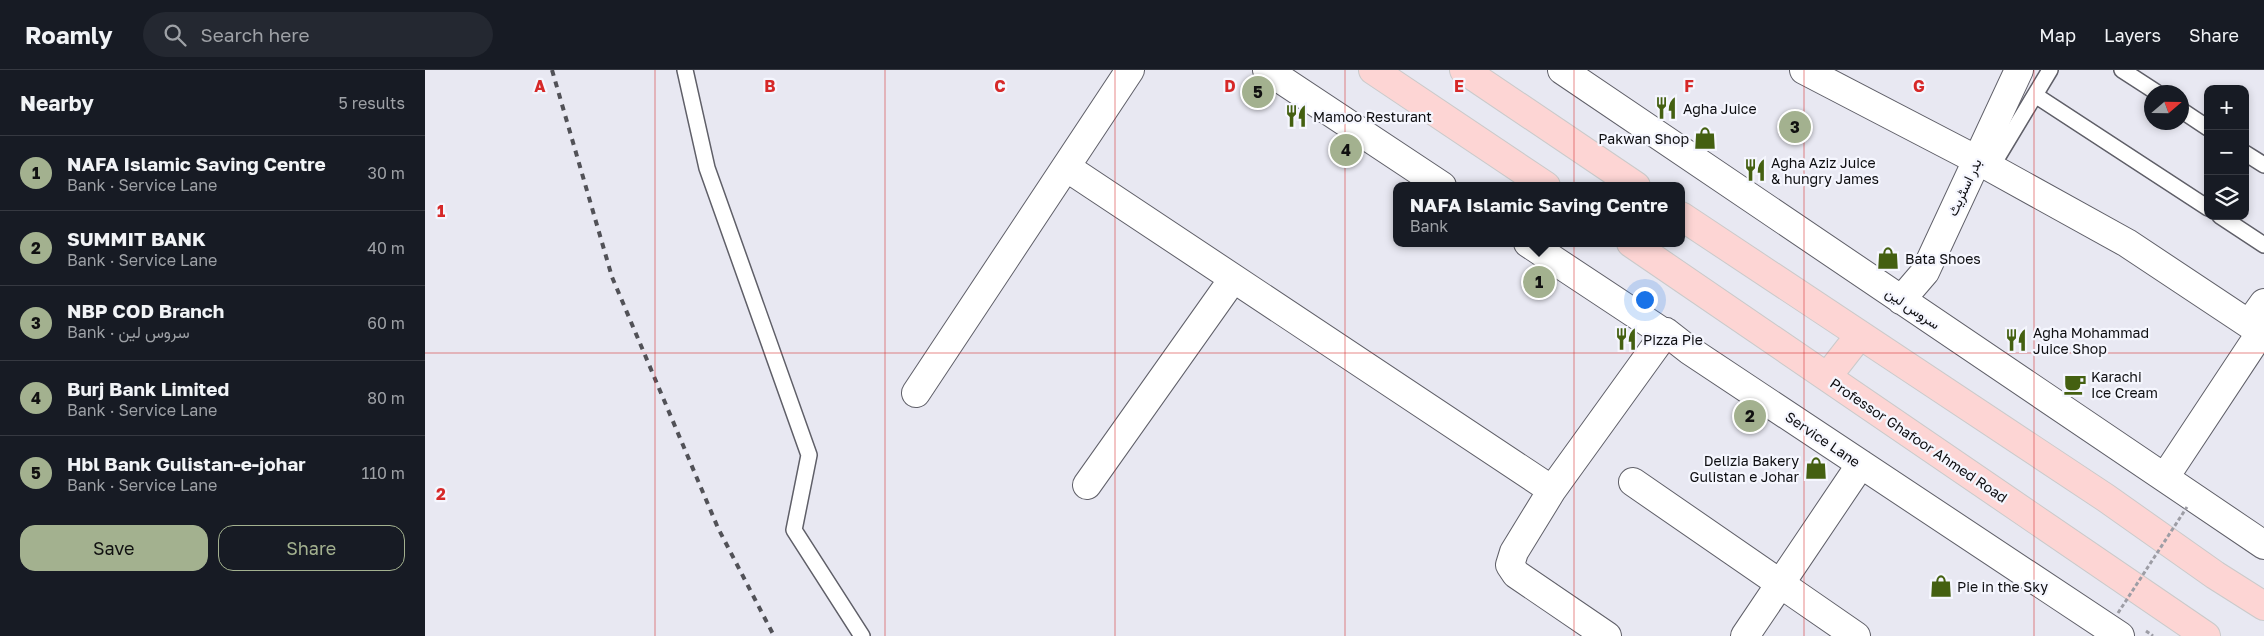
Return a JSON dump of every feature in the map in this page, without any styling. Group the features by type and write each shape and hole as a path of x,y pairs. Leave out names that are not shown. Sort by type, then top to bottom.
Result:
{"main road":[{"path":"1373,70 1540,182"},
{"path":"1464,70 1630,182"},
{"path":"1685,219 1859,336 2106,498 2215,575 2264,606"},
{"name":"Professor Ghafoor Ahmed Road","path":"1637,247 2206,636"},
{"path":"1827,377 1859,336"}],"street":[{"path":"916,393 1129,70"},
{"path":"1267,70 1436,182"},
{"name":"سروس لین","path":"1562,70 2264,545"},
{"name":"بدر اسٹریٹ","path":"1901,300 1925,272 1984,164 2019,70"},
{"path":"1815,72 2127,243 2260,323 2165,478"},
{"path":"1066,167 1552,490"},
{"name":"Service Lane","path":"1534,247 1664,333 1666,332 1689,350 1861,464 2119,624"},
{"path":"1087,485 1233,279"},
{"path":"1607,636 1516,574 1510,565 1514,552 1552,490 1666,332"},
{"path":"1745,636 1861,464"},
{"path":"1633,482 1856,636"}],"lane":[{"path":"685,70 707,168 809,455 794,530 862,636"},
{"path":"1984,164 2035,95 2050,70"},
{"path":"2122,70 2145,85"},
{"path":"2035,95 2204,205"},
{"path":"2189,115 2204,125"},
{"path":"2249,156 2264,166"},
{"path":"2226,220 2264,245"}],"path":[{"path":"2119,624 2187,507"}],"railway":[{"path":"552,70 612,277 718,528 774,636"}],"place":[{"name":"Hbl Bank Gulistan-e-johar","path":"1258,92"},
{"name":"Agha Juice","path":"1666,108"},
{"name":"Mamoo Resturant","path":"1296,116"},
{"name":"NBP COD Branch","path":"1795,127"},
{"name":"Pakwan Shop","path":"1705,138"},
{"name":"Burj Bank Limited","path":"1346,150"},
{"name":"Agha Aziz Juice & hungry James","path":"1755,170"},
{"name":"Bata Shoes","path":"1888,258"},
{"name":"NAFA Islamic Saving Centre","path":"1539,282"},
{"name":"Pizza Pie","path":"1626,339"},
{"name":"Agha Mohammad Juice Shop","path":"2016,340"},
{"name":"Karachi Ice Cream","path":"2075,384"},
{"name":"SUMMIT BANK","path":"1750,416"},
{"name":"Delizia Bakery Gulistan e Johar","path":"1816,468"},
{"name":"Pie in the Sky","path":"1941,586"}]}
